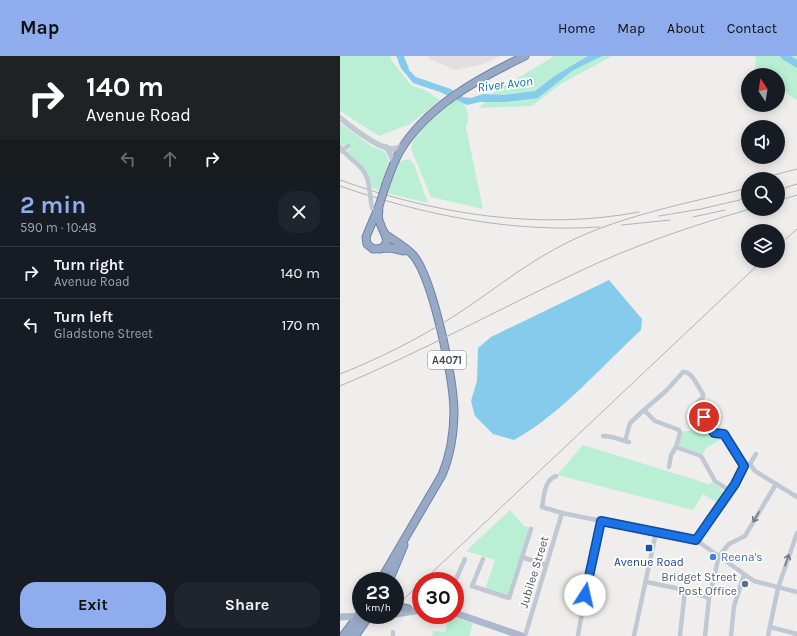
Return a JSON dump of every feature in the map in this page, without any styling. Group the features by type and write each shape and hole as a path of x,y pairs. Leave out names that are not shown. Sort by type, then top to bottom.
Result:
{"highway":[{"path":"411,253 394,248 372,248 367,244 366,237 370,231 394,163 404,145 426,120 440,107 471,84 525,56"},
{"path":"377,208 378,218 385,233 386,245 380,249"},
{"path":"370,231 376,229 385,233"},
{"name":"A4071","path":"385,233 411,253 426,279 434,307 452,387 454,411 451,440 444,470 438,484 385,572"},
{"name":"A4071","path":"393,572 410,530"},
{"path":"343,636 354,624"},
{"path":"349,636 357,624"},
{"path":"355,636 360,624"}],"main road":[{"path":"408,608 412,609"},
{"path":"340,614 352,615"},
{"path":"340,617 352,616"},
{"path":"464,616 510,633 524,636"}],"street":[{"path":"340,118 356,131 392,149 404,145"},
{"path":"348,146 341,149 364,170 368,177 371,202 377,208"},
{"path":"385,146 394,163"},
{"path":"603,436 612,436 627,441 630,423 666,391 684,372 691,375 703,394 703,397 697,403 713,432 724,434 744,466"},
{"path":"644,410 656,422 679,430 680,433 676,447 671,456 672,461 669,467"},
{"path":"676,447 701,456 715,481 730,491"},
{"path":"696,540 735,484 744,466 750,464 756,454"},
{"path":"750,464 760,474 797,497"},
{"path":"556,476 553,477 547,484 542,507 562,513 696,540 754,581 797,592"},
{"path":"705,636 709,598 719,556 729,544 746,536 776,484"},
{"name":"Jubilee Street","path":"524,636 562,513"},
{"path":"578,636 587,582 601,521"},
{"path":"483,559 472,586 509,598 530,529"},
{"path":"634,636 656,532"},
{"path":"768,636 778,588 797,533"},
{"path":"522,557 546,565"},
{"path":"459,572 465,559"},
{"path":"731,636 734,606 744,575"},
{"path":"646,582 685,590 709,598"},
{"path":"680,636 685,590"},
{"path":"770,627 797,634"}],"shaded area":[{"path":"428,56 500,56 483,64 455,70 430,59"}],"green space":[{"path":"340,56 390,56 392,61 411,85 427,91 440,100 410,124 379,136 340,111"},
{"path":"554,56 612,56 561,84 532,106 479,108 493,93"},
{"path":"753,56 797,56 797,100 785,91 785,68 755,68 756,58"},
{"path":"456,100 464,103 467,112 468,121 466,127 483,209 431,197 411,149 421,130 451,102"},
{"path":"340,123 371,146 385,152 389,161 379,190 372,188 363,167 347,152 350,148 347,144 344,146 340,143"},
{"path":"409,159 414,164 428,203 386,193 397,163"},
{"path":"704,422 714,437 721,436 724,441 720,440 706,448 703,454 680,446 678,442 683,431 689,431"},
{"path":"583,445 709,484 712,482 723,490 724,493 716,502 703,494 693,510 557,475"},
{"path":"510,510 524,526 529,527 508,595 485,589 495,560 466,551"},
{"path":"464,620 473,623 469,636 432,636 433,631 445,632 447,624 464,624"}],"water":[{"path":"588,56 602,56 572,71 538,98 506,102 480,102 467,105 440,92 413,83 401,68 398,61 404,59 409,70 416,77 451,89 463,97 471,98 483,94 505,95 535,91 556,75"},
{"path":"609,280 642,319 641,330 564,404 531,430 514,440 493,434 475,416 471,401 477,381 478,348 491,337"}],"waterway":[{"name":"River Avon","path":"400,56 405,68"},
{"name":"River Avon","path":"784,56 797,64"}],"railway":[{"path":"785,172 797,169"},
{"path":"340,180 412,202 487,216 563,220 639,212"},
{"path":"785,188 797,184"},
{"path":"340,186 403,205 468,220 534,227 600,227"},
{"path":"340,374 383,355 424,334 464,310 528,265 577,238 600,228 649,212 741,190"},
{"path":"785,199 797,195"},
{"path":"659,216 701,209 741,200"},
{"path":"693,217 725,210"},
{"path":"340,386 400,359 597,263 662,237 741,212"},
{"path":"622,225 670,220"},
{"path":"785,240 797,229"},
{"path":"433,572 755,268"},
{"path":"404,599 412,591"}],"place":[{"name":"Avenue Road","path":"649,548"},
{"name":"Reena's","path":"713,557"},
{"name":"Bridget Street Post Office","path":"745,584"}],"route":[{"path":"585,595 601,521 696,540 735,484 744,466 724,434 714,433 704,417"}]}
